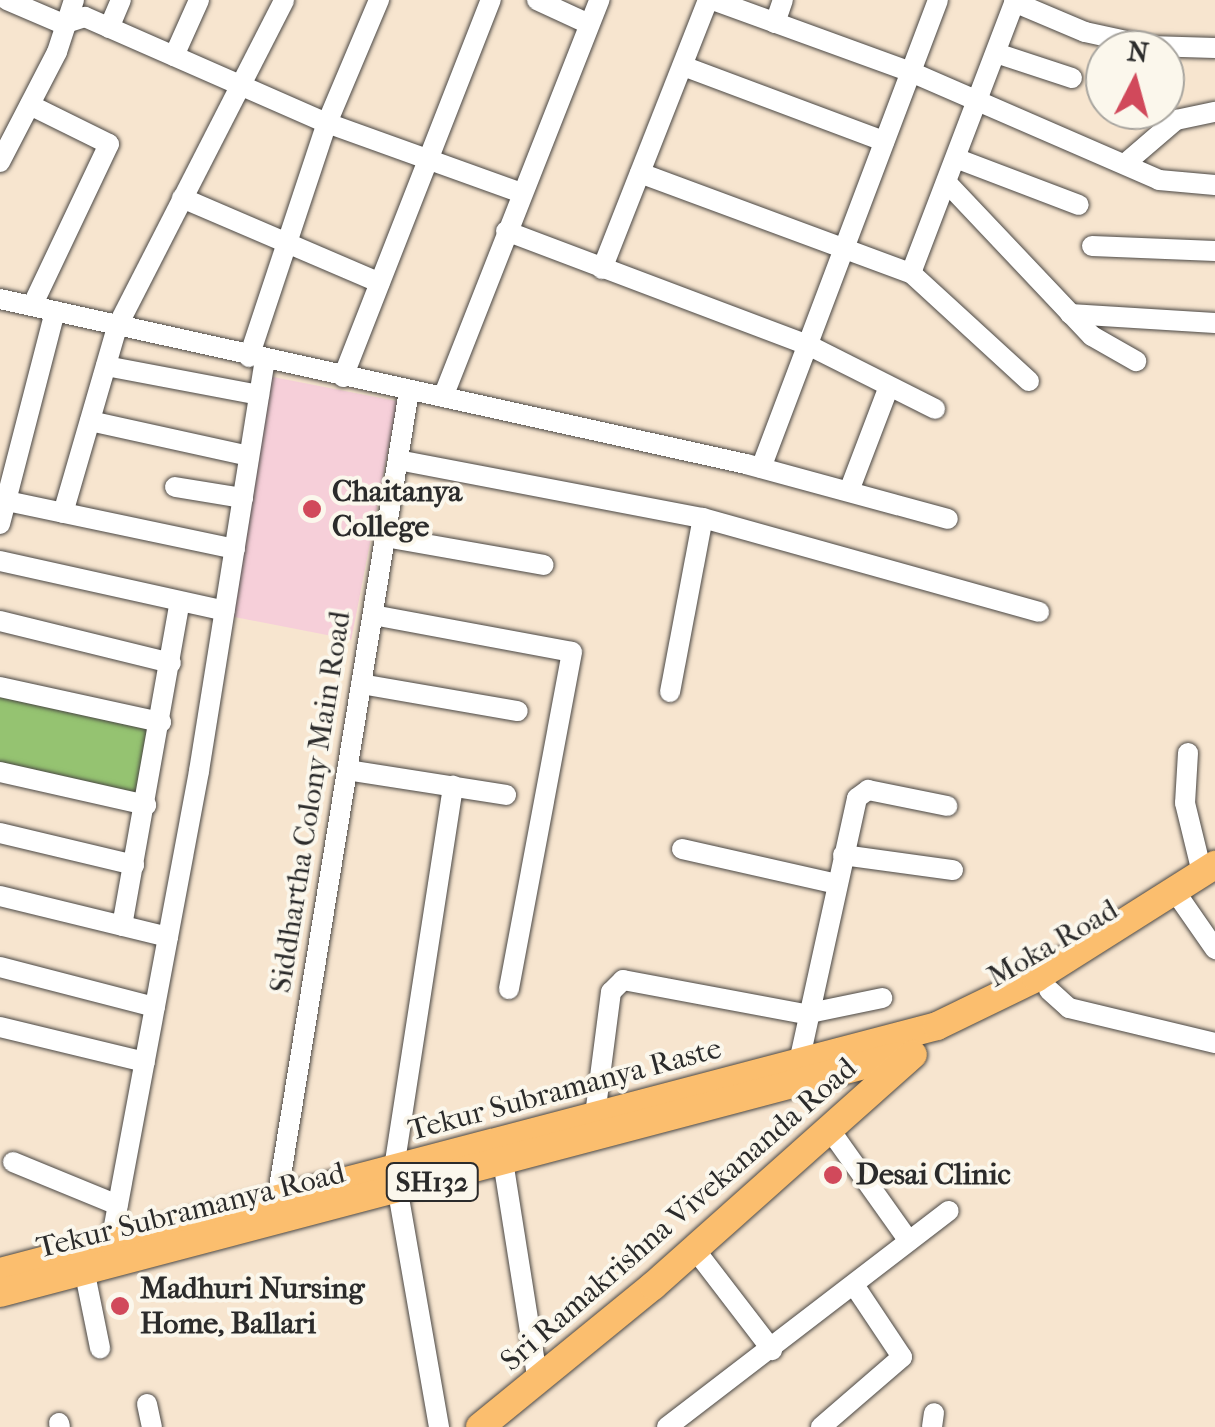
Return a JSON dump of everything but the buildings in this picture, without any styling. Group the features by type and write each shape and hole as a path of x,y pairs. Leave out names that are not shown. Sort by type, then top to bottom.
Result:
{"main road":[{"name":"Moka Road","path":"918,1050 1049,990 1211,874"},
{"name":"Moka Road","path":"937,1026 1036,978 1179,897"},
{"name":"SH132","path":"859,1057 937,1026"},
{"path":"918,1050 937,1026"},
{"name":"SH132","path":"859,1057 918,1050"},
{"name":"Sri Ramakrishna Vivekananda Road","path":"480,1427 538,1382 918,1050"},
{"name":"Tekur Subramanya Road","path":"0,1292 85,1274 274,1213 395,1180 503,1161 859,1057"},
{"name":"Tekur Subramanya Raste","path":"395,1180 595,1114 800,1062 859,1057"},
{"name":"SH132","path":"0,1272 274,1213"}],"street":[{"path":"7,0 63,24 85,17 328,123 521,193"},
{"path":"0,162 30,105 74,0"},
{"path":"109,28 122,0"},
{"path":"174,56 199,0"},
{"path":"63,513 117,327 284,0"},
{"path":"110,1247 225,611 259,396 257,358 284,246 378,0"},
{"path":"343,376 491,0"},
{"path":"537,0 589,24"},
{"path":"442,398 599,0"},
{"path":"602,269 710,0 911,72 1127,162 1158,180 1215,185"},
{"path":"775,22 783,0"},
{"path":"762,468 938,0"},
{"path":"911,273 949,185 1014,1 1085,32 1149,46 1215,48"},
{"path":"996,53 1072,78"},
{"path":"682,66 884,141"},
{"path":"30,105 109,144 32,306"},
{"path":"1127,162 1176,120 1215,112"},
{"path":"958,159 1079,205"},
{"path":"640,173 911,273 1029,381"},
{"path":"949,185 1070,314 1107,347 1136,361"},
{"path":"182,198 284,246 380,282"},
{"path":"506,231 810,346 935,409"},
{"path":"1092,246 1215,251"},
{"path":"0,299 762,468 948,519"},
{"path":"0,524 54,311"},
{"path":"1070,314 1215,323"},
{"path":"106,366 259,396"},
{"path":"849,491 890,386"},
{"name":"Siddhartha Colony Main Road","path":"274,1213 409,391"},
{"path":"90,421 250,456"},
{"path":"398,460 703,518 1039,612"},
{"path":"175,487 243,498"},
{"path":"7,502 235,549"},
{"path":"670,692 703,518"},
{"path":"385,537 544,565"},
{"path":"0,561 225,611"},
{"path":"122,926 162,722 180,602"},
{"path":"372,614 572,652 509,988"},
{"path":"0,621 171,663"},
{"path":"361,684 518,710"},
{"path":"0,687 162,722"},
{"path":"1188,753 1185,803 1211,874"},
{"path":"347,770 506,794"},
{"path":"0,772 146,805"},
{"path":"439,1427 395,1180 453,786"},
{"path":"800,1062 806,1014 858,798 868,790 946,806"},
{"path":"0,833 134,864"},
{"path":"682,850 837,884"},
{"path":"843,855 952,870"},
{"path":"0,896 168,938"},
{"path":"1179,897 1215,950"},
{"path":"0,969 155,1008"},
{"path":"595,1114 611,992 623,980 806,1014 882,998"},
{"path":"1049,990 1069,1008 1215,1043"},
{"path":"0,1027 145,1062"},
{"path":"830,1130 909,1241"},
{"path":"503,1161 538,1382"},
{"path":"13,1162 118,1204"},
{"path":"667,1427 949,1211"},
{"path":"693,1247 772,1350"},
{"path":"85,1274 100,1348"},
{"path":"821,1427 902,1356 854,1285"},
{"path":"147,1404 152,1427"}],"shaded area":[{"name":"Chaitanya College","path":"268,376 398,401 351,640 222,615"}],"green space":[{"path":"0,690 157,723 141,803 0,773"}],"place":[{"name":"Chaitanya College","path":"312,509"},
{"name":"Desai Clinic","path":"833,1175"},
{"name":"Madhuri Nursing Home, Ballari","path":"120,1306"}]}
